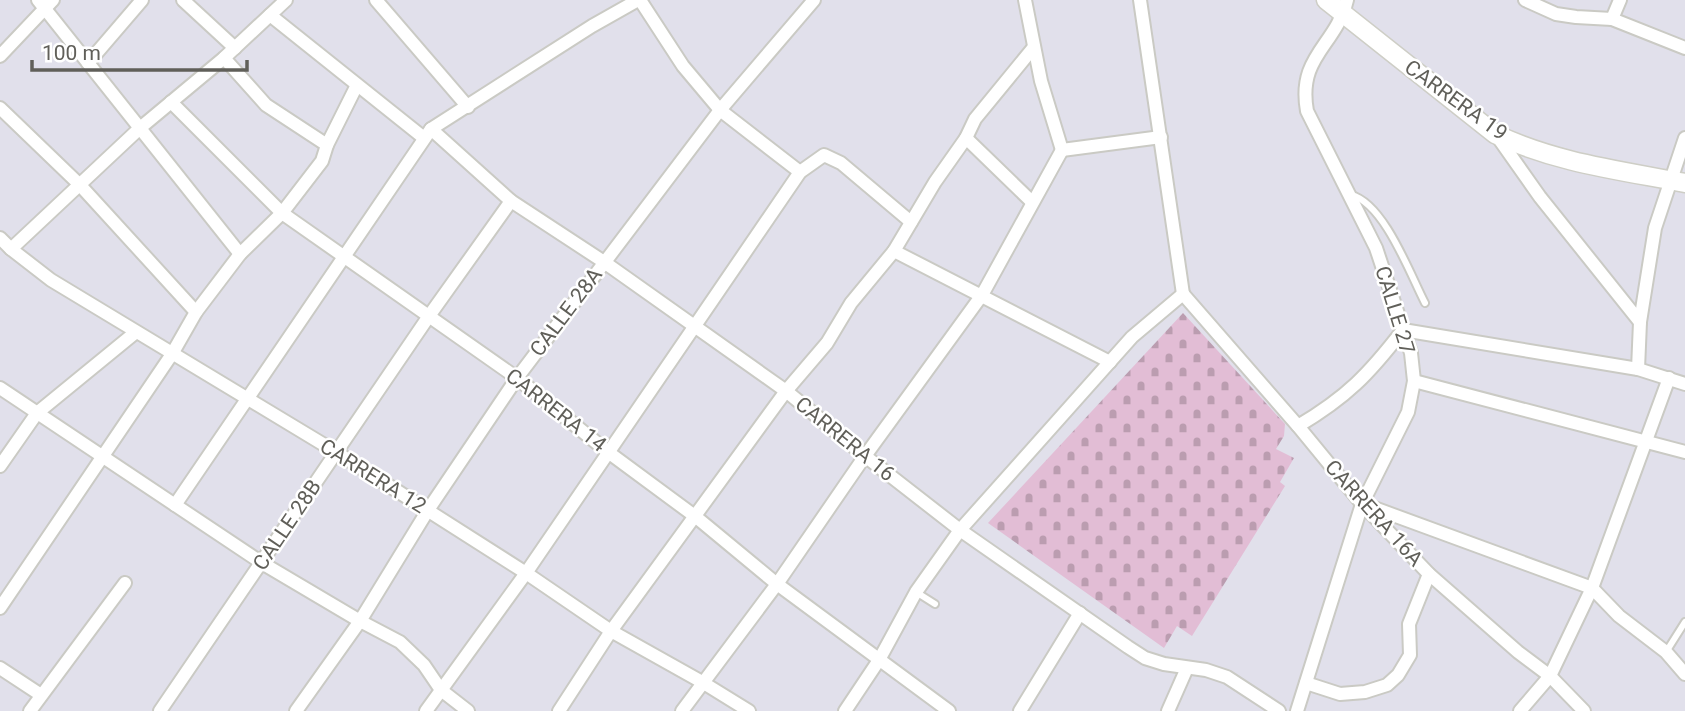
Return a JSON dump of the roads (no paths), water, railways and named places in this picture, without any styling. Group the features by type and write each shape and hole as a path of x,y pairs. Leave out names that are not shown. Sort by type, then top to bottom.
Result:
{"street":[{"path":"88,63 142,0"},
{"path":"183,0 235,48"},
{"path":"11,249 140,128 225,58 285,0"},
{"path":"376,0 468,107"},
{"path":"175,505 428,134 592,26 639,0 683,66 720,110 800,172"},
{"name":"CALLE 28A","path":"296,711 360,621 428,510 517,378 720,110 814,0"},
{"path":"682,711 777,584 865,456 982,295 1062,150 1047,104 1025,0"},
{"path":"845,711 879,660 916,592 960,530 1140,330 1183,294 1140,0"},
{"name":"CARRERA 19","path":"1326,0 1345,7 1495,134 1525,148 1563,160 1678,181"},
{"path":"1525,0 1556,14 1612,19 1685,48"},
{"path":"1612,19 1620,0"},
{"path":"0,56 46,3 88,63 240,254"},
{"name":"CALLE 27","path":"1297,711 1362,504 1408,412 1414,380 1411,353 1376,248 1307,111 1303,93 1306,74 1345,7"},
{"name":"CARRERA 16","path":"270,15 357,85 428,134 511,201 604,262 786,391 960,530 1145,658 1227,677 1279,711"},
{"path":"559,711 611,631 786,391 827,343 851,303 894,251 966,138 975,119 1034,47"},
{"path":"225,58 266,105 327,145"},
{"path":"0,608 172,354 196,312 240,254 282,214 322,162 327,145 357,85"},
{"name":"CARRERA 14","path":"171,102 282,214 517,378 608,452 696,517 777,584 949,711"},
{"path":"0,108 79,184 196,312"},
{"path":"1495,134 1540,197 1640,321"},
{"path":"1062,150 1161,137"},
{"path":"966,138 1032,202"},
{"path":"1638,369 1640,321 1655,228 1678,181 1685,138"},
{"path":"426,711 527,573 800,172 824,155 841,163 911,222"},
{"name":"CALLE 28B","path":"160,711 429,316 511,201"},
{"name":"CARRERA 12","path":"0,238 51,280 336,452 527,573 611,631 749,711"},
{"path":"894,251 1110,362"},
{"name":"CARRERA 16A","path":"1183,294 1362,504 1429,574 1518,652 1550,676 1584,711"},
{"path":"1298,426 1324,411 1370,372 1403,330 1638,369 1685,384"},
{"path":"0,466 37,413 136,332"},
{"path":"1520,711 1550,676 1592,588 1669,378"},
{"path":"1414,380 1685,452"},
{"path":"0,388 261,563 400,642 424,665 442,690 468,711"},
{"path":"1362,504 1592,588 1619,616 1666,652 1685,674"},
{"path":"1306,683 1340,694 1365,692 1387,685 1398,675 1410,655 1409,624 1429,574"},
{"path":"30,711 125,583"},
{"path":"1020,711 1080,613"},
{"path":"0,668 41,695"},
{"path":"1168,711 1187,668"}],"lane":[{"path":"1349,194 1366,201 1385,225 1425,303"},
{"path":"916,592 935,604"},
{"path":"1666,652 1685,622"}]}
